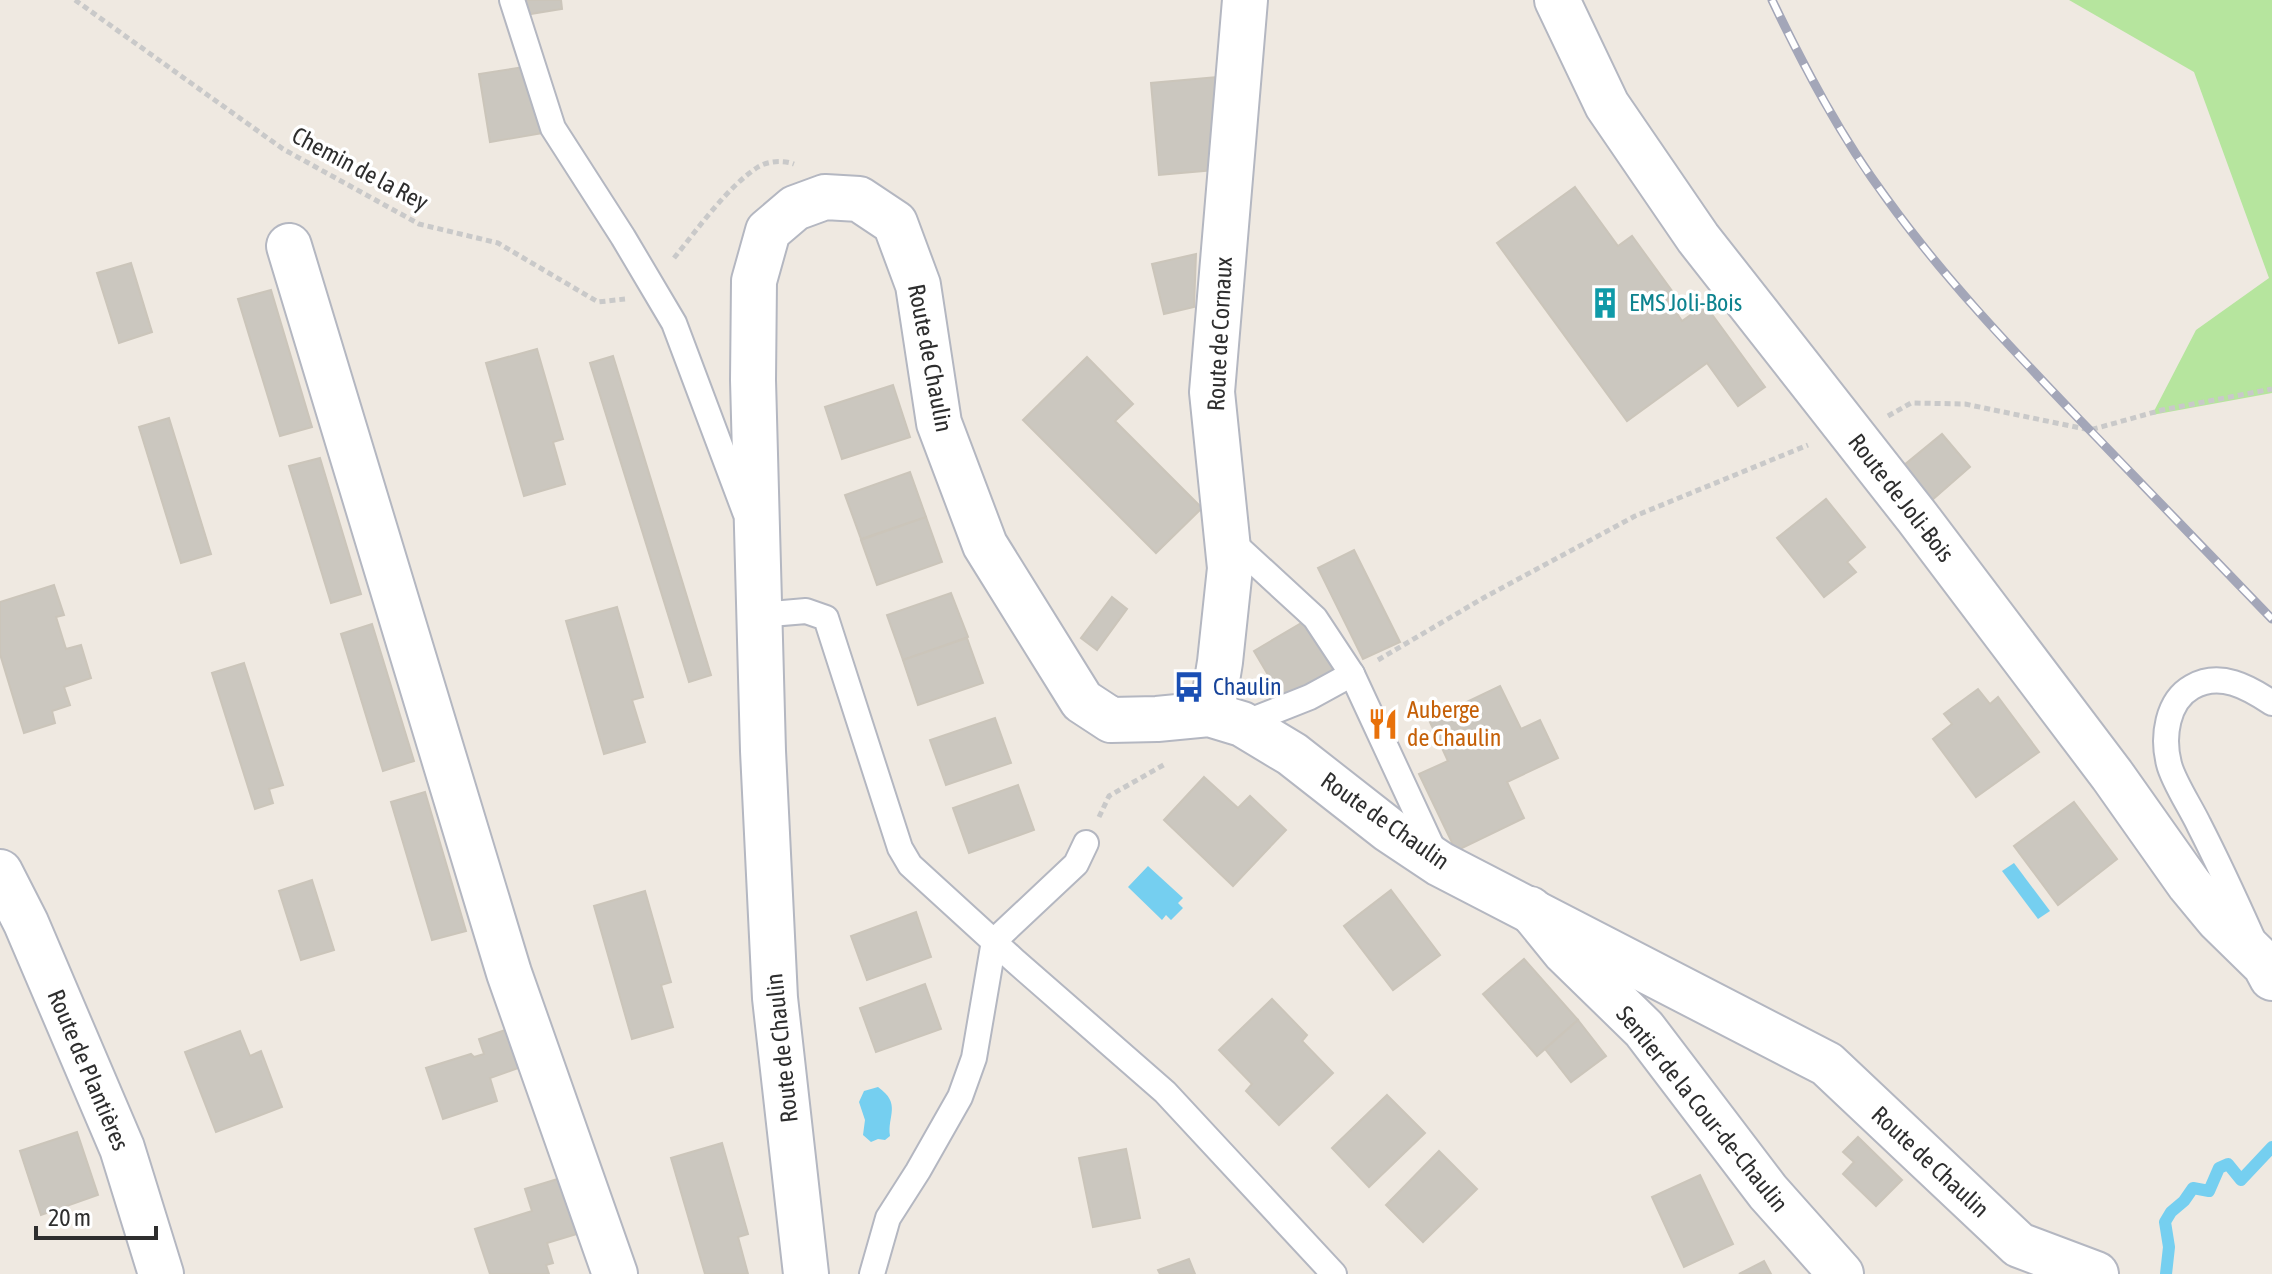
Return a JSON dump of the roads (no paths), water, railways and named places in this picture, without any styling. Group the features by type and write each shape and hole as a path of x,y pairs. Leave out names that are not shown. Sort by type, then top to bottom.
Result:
{"street":[{"name":"Route de Cornaux","path":"1225,719 1216,687 1230,568 1212,392 1245,0"},
{"name":"Route de Joli-Bois","path":"1557,0 1607,105 1698,238 2103,763 2189,884 2268,971"},
{"name":"Route de Chaulin","path":"806,1274 775,998 763,751 753,380 754,281 768,231 795,208 825,197 859,199 895,223 918,285 939,423 985,545 1082,701 1111,720 1225,719 1292,754 1389,830 1440,864 1827,1064 2019,1245 2096,1274"},
{"path":"289,246 509,973 615,1274"},
{"name":"Route de Plantières","path":"0,872 26,923 122,1148 161,1274"},
{"name":"Sentier de la Cour-de-Chaulin","path":"1530,909 1565,952 1644,1029 1768,1192 1841,1274"}],"lane":[{"path":"512,0 553,128 674,323 758,543"},
{"path":"1226,536 1315,618 1352,674 1440,864"},
{"path":"760,615 806,611 826,618 900,848 910,865 1165,1092 1334,1274"},
{"path":"1225,719 1310,697 1352,674"},
{"path":"2268,971 2213,851 2169,765 2167,732 2171,709 2183,692 2202,681 2229,681 2248,687 2272,703"},
{"path":"872,1274 888,1218 960,1097 974,1058 994,941 1076,864 1086,843"}],"water":[{"path":"2014,863 2050,911 2038,919 2002,871"},
{"path":"1148,866 1183,898 1178,903 1183,908 1171,920 1166,915 1162,920 1128,887"},
{"path":"878,1087 892,1105 890,1136 871,1142 863,1135 865,1120 859,1102 864,1091"}],"waterway":[{"path":"2166,1274 2169,1247 2165,1222 2171,1212 2193,1188 2209,1191 2219,1168 2228,1164 2241,1180 2272,1147"}],"railway":[{"path":"1772,0 1839,127 1887,199 1931,257 2028,365 2272,619"}],"place":[{"name":"EMS Joli-Bois","path":"1605,303"},
{"name":"Chaulin","path":"1189,687"},
{"name":"Auberge de Chaulin","path":"1383,724"}]}
